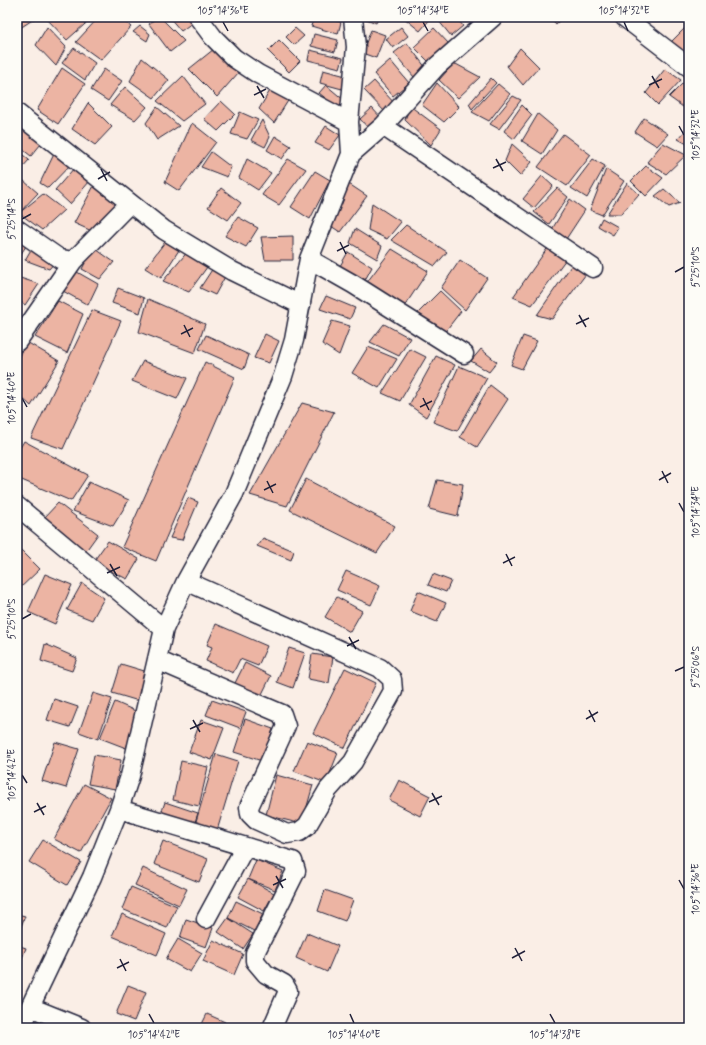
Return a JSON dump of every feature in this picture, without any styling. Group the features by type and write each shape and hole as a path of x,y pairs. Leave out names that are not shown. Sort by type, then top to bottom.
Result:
{"street":[{"path":"198,17 213,37 234,58 258,74 349,122"},
{"path":"22,1028 30,1007 92,877 119,809 130,776 164,629 186,581 234,494 283,376 294,340 309,259 351,154 349,122 356,47 353,17"},
{"path":"351,154 383,126 437,66 492,17"},
{"path":"624,17 689,67"},
{"path":"17,113 164,230 232,271 300,305"},
{"path":"383,126 593,268"},
{"path":"17,342 73,261 80,256 130,203"},
{"path":"17,229 60,259 73,261"},
{"path":"309,259 353,284 464,354"},
{"path":"17,506 164,629"},
{"path":"157,660 282,714 286,726 249,807 250,814 256,820 287,834 299,832 307,826 328,790 354,762 393,691 392,679 380,668 186,581"},
{"path":"119,809 293,861 296,865 296,871 293,878 255,953 255,961 266,974 284,984 288,991 272,1028"},
{"path":"206,919 245,846"},
{"path":"30,1007 82,1028"}],"building":[{"path":"17,17 37,17 17,30"},
{"path":"93,17 67,40 46,18"},
{"path":"99,17 120,17 131,27 101,60 76,42"},
{"path":"157,17 160,17 184,41 170,52 149,24"},
{"path":"169,17 188,17 192,23 181,31"},
{"path":"314,17 322,17 341,22 338,34 311,26"},
{"path":"362,17 379,17 376,23"},
{"path":"403,17 432,17 420,31"},
{"path":"442,17 456,17 463,26 451,36 438,20"},
{"path":"549,17 563,17 556,24"},
{"path":"689,24 689,59 667,46"},
{"path":"140,26 150,34 147,41 133,32"},
{"path":"47,27 66,47 56,66 36,45"},
{"path":"401,27 408,36 393,48 386,39"},
{"path":"295,28 304,36 294,45 286,37"},
{"path":"434,28 449,44 429,62 414,47"},
{"path":"371,30 385,35 376,58 362,53"},
{"path":"314,34 338,40 335,52 311,46"},
{"path":"279,40 300,61 289,72 268,51"},
{"path":"407,43 426,68 414,77 394,53"},
{"path":"74,48 95,63 85,80 62,63"},
{"path":"520,48 539,67 523,85 507,66"},
{"path":"214,49 239,72 217,97 189,69"},
{"path":"310,50 343,58 340,68 308,60"},
{"path":"142,58 169,80 154,98 130,81"},
{"path":"390,60 409,83 393,96 374,74"},
{"path":"454,63 480,77 458,98 439,80"},
{"path":"17,65 22,70 17,76"},
{"path":"62,68 85,84 58,124 37,110"},
{"path":"104,69 122,81 108,101 91,90"},
{"path":"665,69 681,80 658,105 646,93"},
{"path":"323,70 346,76 342,89 320,83"},
{"path":"183,76 205,104 182,121 157,101"},
{"path":"689,77 689,101 683,107 669,97"},
{"path":"491,78 496,83 472,109 469,104"},
{"path":"374,81 396,105 387,114 364,90"},
{"path":"437,83 459,107 444,122 422,105"},
{"path":"274,84 291,96 274,123 259,109"},
{"path":"498,84 510,94 489,121 472,112"},
{"path":"326,85 345,101 339,109 319,93"},
{"path":"125,87 147,107 135,120 110,105"},
{"path":"513,96 521,100 499,129 490,124"},
{"path":"221,101 235,114 218,131 204,119"},
{"path":"88,103 112,127 95,145 72,129"},
{"path":"522,105 532,115 514,139 504,131"},
{"path":"410,106 441,129 431,145 405,120"},
{"path":"157,107 179,126 157,140 146,123"},
{"path":"372,108 382,119 370,130 360,119"},
{"path":"240,112 258,120 247,139 231,134"},
{"path":"538,114 557,130 542,154 522,141"},
{"path":"644,118 668,134 657,146 635,132"},
{"path":"262,120 270,137 265,147 251,140"},
{"path":"192,123 216,142 179,191 165,182"},
{"path":"326,126 340,135 329,150 315,143"},
{"path":"689,127 689,145 678,139"},
{"path":"23,129 41,144 31,156 17,145 17,138"},
{"path":"563,134 591,155 567,186 538,167"},
{"path":"275,136 291,146 282,159 267,150"},
{"path":"663,143 686,155 666,174 647,162"},
{"path":"512,144 532,162 520,176 505,161"},
{"path":"17,150 29,160 21,169 17,166"},
{"path":"56,150 73,162 48,188 40,183"},
{"path":"211,152 231,167 227,177 201,167"},
{"path":"247,159 271,173 258,190 239,178"},
{"path":"288,159 306,169 279,205 262,195"},
{"path":"593,159 605,166 587,198 571,188"},
{"path":"646,166 663,178 646,196 631,181"},
{"path":"75,167 90,181 70,204 55,190"},
{"path":"606,169 624,181 602,215 590,210"},
{"path":"315,171 330,180 310,219 291,207"},
{"path":"17,175 38,193 19,213 17,211"},
{"path":"542,176 553,186 534,208 523,199"},
{"path":"96,182 121,204 96,233 74,223"},
{"path":"346,182 367,196 340,232 331,226"},
{"path":"627,183 639,194 621,214 607,214"},
{"path":"221,188 241,203 228,220 208,207"},
{"path":"557,188 568,197 549,224 534,212"},
{"path":"664,189 680,203 669,207 655,196"},
{"path":"43,194 64,210 42,230 19,213"},
{"path":"570,199 585,210 566,239 551,231"},
{"path":"372,203 401,222 387,239 368,230"},
{"path":"238,217 258,228 246,247 225,236"},
{"path":"602,218 618,227 613,235 598,226"},
{"path":"406,225 447,252 435,266 391,240"},
{"path":"355,229 382,246 377,259 350,243"},
{"path":"17,235 28,243 17,260"},
{"path":"293,236 293,260 265,260 261,237"},
{"path":"165,242 179,250 161,278 145,268"},
{"path":"33,246 56,261 49,269 25,260"},
{"path":"549,246 566,259 532,305 513,297"},
{"path":"93,247 114,262 100,279 82,269"},
{"path":"392,249 428,271 404,307 364,286"},
{"path":"189,250 210,263 189,292 163,281"},
{"path":"348,252 372,267 365,280 340,266"},
{"path":"460,260 487,278 465,310 441,288"},
{"path":"573,263 586,274 552,319 537,315"},
{"path":"215,265 227,273 215,295 200,288"},
{"path":"77,272 98,284 88,305 63,291"},
{"path":"17,277 39,284 25,305 17,299"},
{"path":"118,288 144,298 140,313 112,303"},
{"path":"440,291 461,311 444,333 417,314"},
{"path":"326,296 355,308 350,319 320,309"},
{"path":"148,299 205,324 195,353 139,332"},
{"path":"58,301 83,314 67,353 35,337"},
{"path":"92,310 121,321 63,449 31,438"},
{"path":"332,321 350,326 339,355 322,344"},
{"path":"384,324 410,338 399,356 370,342"},
{"path":"265,334 279,341 269,363 254,358"},
{"path":"206,335 249,355 244,369 199,349"},
{"path":"523,336 537,341 522,369 511,365"},
{"path":"25,341 59,361 31,406 17,393 17,362"},
{"path":"368,347 397,359 379,388 352,373"},
{"path":"410,349 426,357 400,401 382,393"},
{"path":"481,349 497,362 489,372 471,361"},
{"path":"436,356 455,365 426,417 409,405"},
{"path":"143,361 187,378 177,399 132,381"},
{"path":"205,362 235,377 156,561 122,547"},
{"path":"459,366 487,378 457,431 433,422"},
{"path":"490,385 508,399 477,447 460,437"},
{"path":"302,403 334,412 287,506 250,495"},
{"path":"24,441 88,475 71,501 17,478 17,453"},
{"path":"306,479 395,526 377,553 290,510"},
{"path":"437,480 463,484 458,516 429,509"},
{"path":"89,482 129,500 113,526 73,511"},
{"path":"188,498 198,502 182,540 170,538"},
{"path":"58,503 98,534 85,552 44,518"},
{"path":"263,538 294,551 291,560 257,546"},
{"path":"108,541 139,559 127,579 93,562"},
{"path":"17,546 40,569 17,591"},
{"path":"346,571 380,586 371,605 337,590"},
{"path":"45,574 72,585 55,624 28,612"},
{"path":"433,574 451,581 446,592 428,585"},
{"path":"82,583 104,598 92,620 67,610"},
{"path":"418,591 446,603 437,622 410,611"},
{"path":"337,597 362,611 350,632 325,617"},
{"path":"216,624 267,646 258,666 240,659 233,673 206,661 212,647 207,645"},
{"path":"45,644 77,658 72,671 41,661"},
{"path":"289,648 305,653 293,688 277,682"},
{"path":"312,654 333,657 329,683 308,679"},
{"path":"245,663 271,676 259,700 233,687"},
{"path":"121,664 151,673 142,702 112,693"},
{"path":"345,668 376,683 345,748 313,733"},
{"path":"93,693 112,699 98,739 79,732"},
{"path":"54,699 78,707 70,727 47,720"},
{"path":"212,700 246,712 240,728 206,715"},
{"path":"115,702 140,713 126,748 100,738"},
{"path":"245,719 273,729 262,761 234,752"},
{"path":"201,720 224,728 212,760 189,752"},
{"path":"307,741 338,753 326,783 294,771"},
{"path":"55,742 79,749 66,788 42,781"},
{"path":"216,754 238,761 216,834 194,828"},
{"path":"94,755 121,760 115,789 88,784"},
{"path":"181,761 208,767 199,806 173,800"},
{"path":"276,775 313,785 302,824 266,815"},
{"path":"399,780 430,796 420,816 389,800"},
{"path":"84,784 111,798 81,853 54,839"},
{"path":"165,802 198,813 193,828 160,817"},
{"path":"43,840 81,862 67,885 29,862"},
{"path":"163,841 208,859 199,882 154,864"},
{"path":"256,860 283,871 275,890 248,879"},
{"path":"143,868 187,889 179,905 135,885"},
{"path":"248,879 274,893 264,911 238,897"},
{"path":"131,887 177,906 167,928 122,909"},
{"path":"325,890 353,900 345,921 318,911"},
{"path":"236,901 263,914 254,931 228,918"},
{"path":"17,914 25,916 19,932 17,931"},
{"path":"122,914 166,934 157,955 112,936"},
{"path":"228,918 253,934 243,949 218,932"},
{"path":"186,919 213,928 206,947 180,938"},
{"path":"307,933 338,946 327,972 296,958"},
{"path":"178,939 202,953 190,972 166,959"},
{"path":"213,940 243,954 234,975 203,961"},
{"path":"17,945 26,948 18,968 17,968"},
{"path":"128,985 146,992 134,1021 116,1014"},
{"path":"207,1014 225,1022 222,1028 200,1028"}]}
